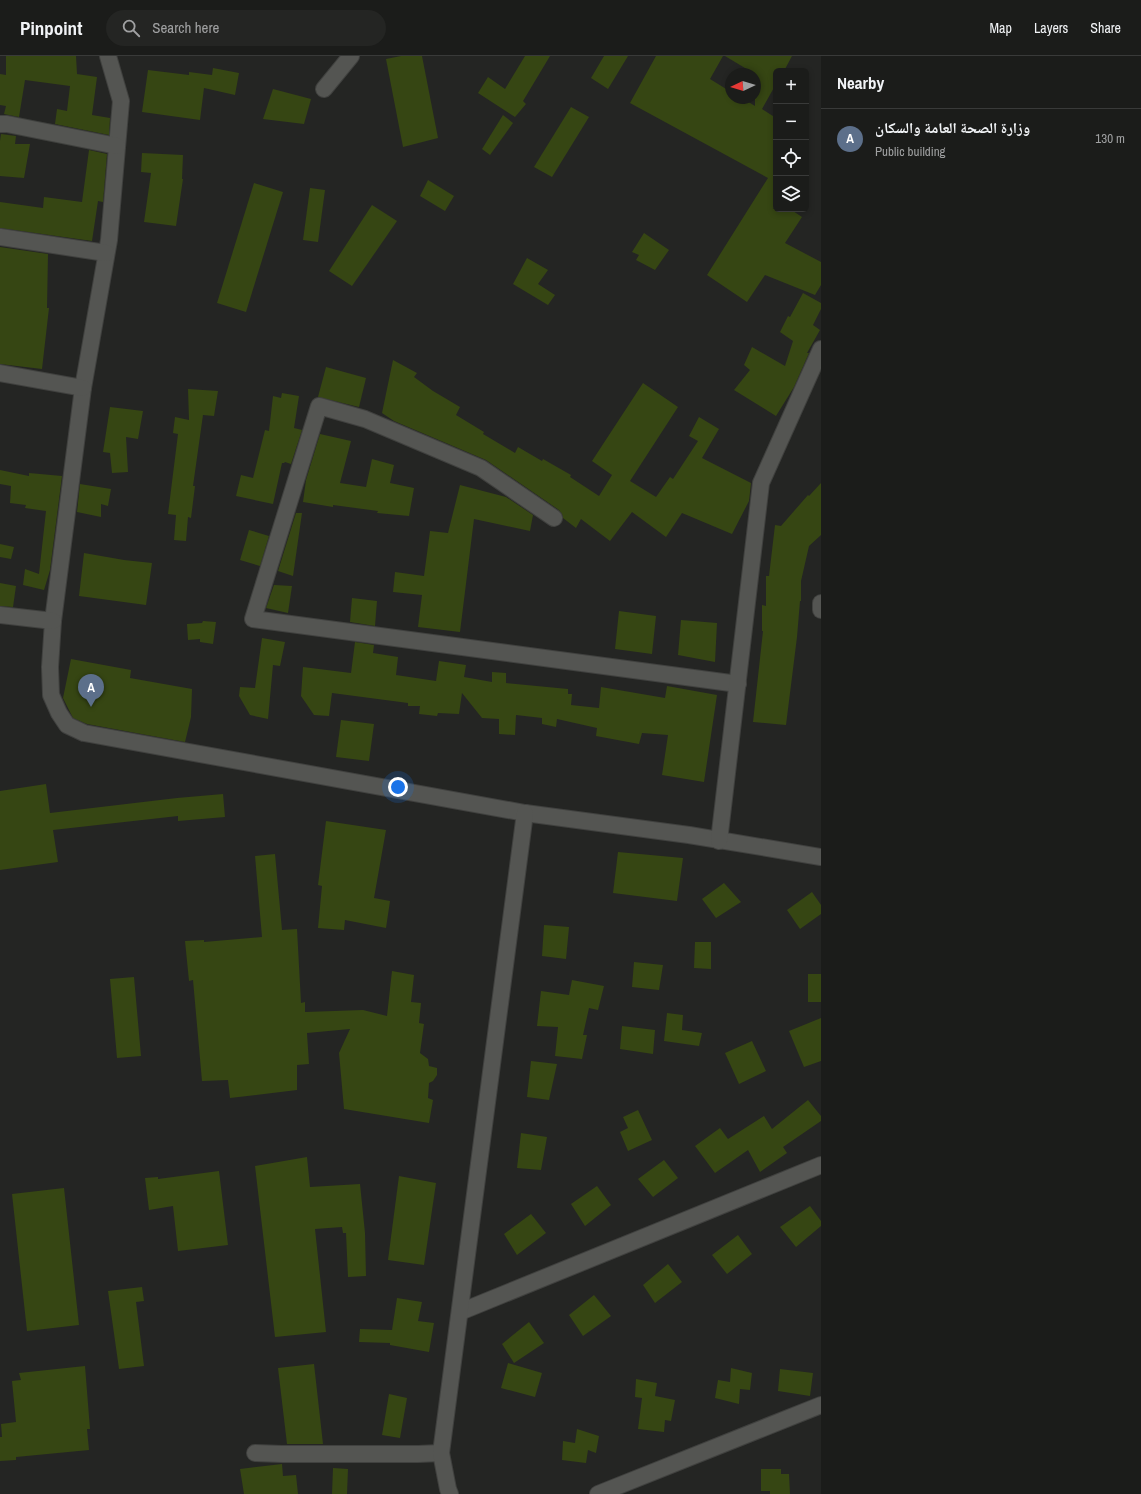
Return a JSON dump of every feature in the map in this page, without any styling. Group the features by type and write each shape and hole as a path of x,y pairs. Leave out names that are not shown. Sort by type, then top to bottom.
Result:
{"street":[{"path":"108,56 121,101 117,146 106,253 84,388 54,621 50,667 51,695 59,713 67,725 84,732 525,813 689,835 821,857"},
{"path":"324,89 351,56"},
{"path":"0,124 7,124 117,146"},
{"path":"0,237 106,253"},
{"path":"719,841 761,483 821,349"},
{"path":"0,373 84,388"},
{"path":"554,518 481,468 365,419 319,406 253,619 738,684"},
{"path":"821,603 821,610"},
{"path":"0,615 54,621"},
{"path":"450,1494 441,1453 525,813"},
{"path":"460,1312 821,1165"},
{"path":"598,1494 821,1404"},
{"path":"255,1453 441,1453"}],"building":[{"path":"6,56 76,56 77,74 97,77 92,115 110,118 109,135 55,124 57,109 67,111 70,86 25,80 19,117 4,114 6,106 0,105 0,74 6,75"},
{"path":"401,56 422,56 438,138 403,147 386,59"},
{"path":"525,56 550,56 523,101 526,104 515,117 478,93 488,77 505,89"},
{"path":"604,56 628,56 608,89 591,78"},
{"path":"656,56 723,56 710,79 725,88 725,104 752,104 755,106 755,104 761,104 761,68 745,68 725,56 792,56 786,68 773,68 773,89 762,109 773,116 773,212 794,212 802,217 785,243 821,262 821,285 815,295 765,275 747,302 707,275 768,178 630,103"},
{"path":"213,68 239,73 235,95 204,88 200,120 142,112 148,70 189,75 189,72 212,75"},
{"path":"273,89 311,99 304,124 263,119"},
{"path":"571,107 589,117 552,177 534,167"},
{"path":"503,115 513,123 490,155 482,149"},
{"path":"1,134 16,136 15,144 30,144 24,178 0,176"},
{"path":"89,150 107,154 103,202 98,201 92,241 0,228 0,202 43,208 44,197 82,202"},
{"path":"142,153 183,155 183,179 176,226 144,222 151,173 141,172"},
{"path":"428,180 454,196 445,211 420,196"},
{"path":"254,183 283,192 246,312 217,303"},
{"path":"310,188 325,190 318,242 303,240"},
{"path":"372,205 397,221 352,286 329,271"},
{"path":"644,233 669,250 655,270 636,260 639,255 632,252"},
{"path":"0,247 48,254 47,308 49,308 42,369 0,364"},
{"path":"527,258 548,270 538,284 555,295 548,305 513,284"},
{"path":"803,293 821,303 821,309 813,325 820,330 807,353 809,353 794,387 776,416 734,390 750,370 744,365 752,347 785,366 793,341 780,332 788,316 790,317"},
{"path":"393,360 417,373 414,377 433,391 460,407 456,415 484,432 483,434 515,453 518,447 542,461 543,459 571,475 570,477 599,496 612,475 592,461 643,383 678,407 630,481 656,497 670,477 673,479 698,441 689,436 699,417 719,429 702,458 751,483 749,501 732,534 682,513 666,537 632,512 610,541 581,519 576,528 563,518 559,510 486,460 394,421 382,413"},
{"path":"326,367 366,378 359,407 318,397"},
{"path":"188,389 218,391 214,416 203,415 193,486 195,486 191,518 188,517 186,541 174,540 176,515 168,514 178,434 173,433 175,417 189,420"},
{"path":"282,393 299,396 294,428 302,430 291,464 285,462 282,463 273,504 236,496 241,475 253,478 265,430 269,431 273,396 281,398"},
{"path":"110,407 143,411 138,439 126,437 128,472 112,473 110,453 103,452"},
{"path":"320,434 351,441 340,483 366,487 372,459 394,465 390,483 414,488 409,516 377,513 378,511 333,505 333,507 303,502 306,480"},
{"path":"0,470 29,476 29,473 62,476 50,570 44,590 23,585 25,569 39,574 46,511 25,508 26,505 10,503 11,486 0,484"},
{"path":"821,483 821,535 809,546 801,581 801,601 786,725 753,722 763,631 762,605 766,606 766,576 769,576 775,525 781,526 808,495 809,496"},
{"path":"80,484 111,489 108,506 101,504 101,517 77,512"},
{"path":"460,485 506,497 533,515 530,531 474,519 460,632 418,627 422,595 393,592 395,572 424,576 430,531 448,533"},
{"path":"296,513 302,513 293,576 278,571"},
{"path":"249,530 269,536 260,566 240,560"},
{"path":"0,544 14,547 11,559 0,557"},
{"path":"84,553 152,563 146,605 79,596"},
{"path":"0,583 16,586 13,607 0,606"},
{"path":"274,585 292,586 288,613 266,608"},
{"path":"352,598 377,601 375,626 350,622"},
{"path":"619,611 656,616 652,654 615,649"},
{"path":"681,620 717,623 715,662 678,655"},
{"path":"203,621 216,622 213,644 200,642 200,639 188,640 187,624 202,623"},
{"path":"262,638 285,642 280,666 273,665 268,719 250,715 239,696 240,687 255,688"},
{"path":"355,642 374,645 373,653 398,657 396,675 436,681 439,661 466,665 464,677 492,682 492,672 506,673 506,683 568,689 568,694 572,694 571,705 599,708 601,687 665,698 667,686 717,695 704,782 662,775 668,735 642,733 639,744 596,736 597,728 557,719 556,727 542,724 542,718 516,715 515,735 499,734 499,719 482,718 462,693 459,714 438,713 437,716 419,714 420,706 408,706 408,703 332,693 329,716 314,715 301,696 303,667 351,673"},
{"path":"71,659 131,670 130,678 192,689 191,717 185,742 87,724 73,718 63,698"},
{"path":"341,720 374,724 369,761 336,757"},
{"path":"46,784 50,813 223,794 225,817 178,821 178,816 53,830 58,862 0,870 0,791"},
{"path":"326,821 386,830 374,898 390,901 386,928 345,920 344,930 318,928 322,886 318,885"},
{"path":"618,852 683,858 677,901 613,893"},
{"path":"275,854 282,930 297,929 301,1003 305,1002 305,1012 363,1010 387,1016 392,971 414,975 411,1002 421,1003 419,1023 424,1024 420,1053 428,1059 429,1066 437,1068 437,1075 433,1081 429,1083 428,1098 433,1100 429,1123 344,1109 339,1053 350,1029 307,1033 309,1064 297,1065 297,1090 230,1098 228,1080 202,1081 193,980 189,981 185,941 204,940 204,942 262,937 255,856"},
{"path":"724,883 741,902 716,918 702,899"},
{"path":"812,892 821,905 821,914 800,929 787,910"},
{"path":"544,925 569,927 566,959 542,956"},
{"path":"695,942 711,942 711,969 694,968"},
{"path":"634,962 663,965 659,990 632,987"},
{"path":"808,974 821,974 821,1002 808,1002"},
{"path":"134,977 141,1056 117,1058 110,979"},
{"path":"572,980 604,986 598,1010 589,1008 583,1035 587,1035 582,1059 555,1056 558,1027 537,1026 541,991 569,995"},
{"path":"667,1013 683,1015 682,1030 702,1033 699,1046 664,1041"},
{"path":"821,1018 821,1061 804,1067 789,1031"},
{"path":"622,1026 655,1030 653,1054 620,1049"},
{"path":"752,1041 766,1071 739,1084 725,1053"},
{"path":"531,1061 557,1064 549,1100 527,1097"},
{"path":"808,1100 821,1116 821,1121 783,1147 787,1153 760,1172 748,1150 715,1173 695,1146 720,1128 728,1139 764,1116 772,1129"},
{"path":"638,1110 652,1140 628,1151 620,1132 628,1128 623,1117"},
{"path":"521,1133 547,1137 541,1170 517,1168"},
{"path":"307,1157 310,1187 360,1184 365,1233 366,1276 348,1277 346,1233 343,1233 342,1227 315,1229 326,1332 275,1337 255,1166"},
{"path":"664,1160 678,1178 653,1197 638,1179"},
{"path":"219,1171 228,1245 178,1251 173,1206 149,1210 145,1178 158,1177 158,1179"},
{"path":"399,1176 436,1183 424,1265 388,1260"},
{"path":"597,1186 611,1205 585,1226 571,1204"},
{"path":"64,1188 79,1325 27,1331 12,1194"},
{"path":"810,1206 821,1221 821,1226 796,1247 780,1227"},
{"path":"531,1214 546,1233 517,1255 504,1234"},
{"path":"738,1235 752,1254 727,1274 712,1255"},
{"path":"668,1264 682,1282 655,1303 643,1285"},
{"path":"142,1287 144,1301 136,1302 144,1366 119,1369 108,1291"},
{"path":"594,1295 611,1316 583,1336 569,1315"},
{"path":"397,1298 422,1302 418,1321 434,1323 429,1352 390,1345 390,1343 359,1342 360,1329 392,1330"},
{"path":"529,1322 544,1343 514,1363 502,1344"},
{"path":"508,1363 542,1373 535,1397 501,1388"},
{"path":"314,1364 323,1444 287,1444 278,1368"},
{"path":"85,1366 90,1429 87,1429 89,1450 16,1457 16,1460 0,1461 0,1437 2,1437 1,1424 16,1422 12,1381 21,1380 19,1373"},
{"path":"731,1368 752,1373 750,1390 740,1389 739,1404 715,1398 718,1380 730,1382"},
{"path":"780,1369 813,1373 810,1396 778,1391"},
{"path":"636,1379 657,1383 655,1396 675,1400 671,1421 665,1420 664,1432 638,1429 642,1398 635,1397"},
{"path":"389,1394 407,1398 400,1438 382,1435"},
{"path":"577,1429 599,1436 596,1453 588,1450 586,1463 562,1460 563,1441 575,1443"},
{"path":"282,1464 283,1476 296,1475 298,1494 244,1494 240,1469"},
{"path":"333,1468 348,1469 347,1494 332,1494"},
{"path":"761,1469 781,1469 781,1474 789,1474 790,1494 770,1494 770,1491 761,1491"}],"place":[{"name":"وزارة الصحة العامة والسكان","path":"91,707"}]}
